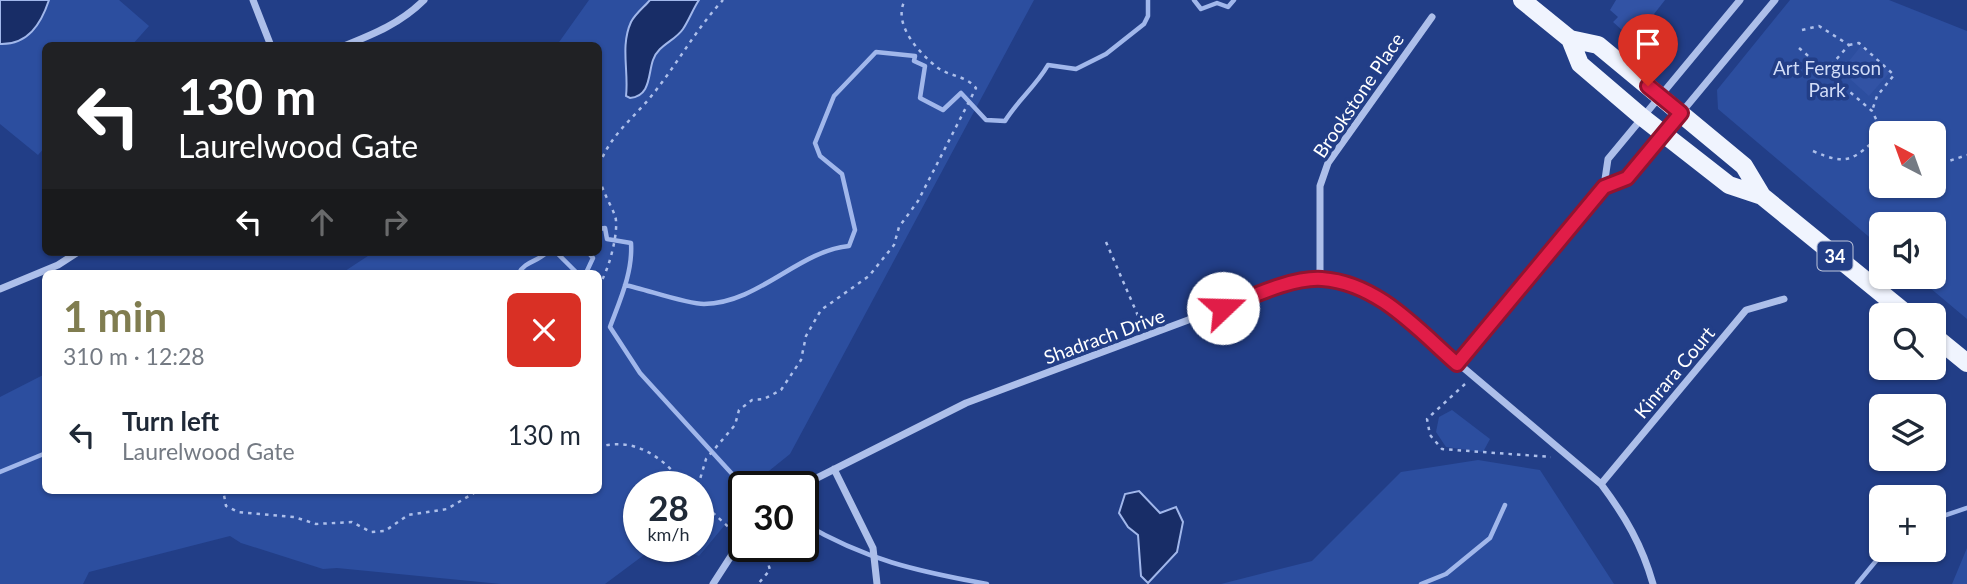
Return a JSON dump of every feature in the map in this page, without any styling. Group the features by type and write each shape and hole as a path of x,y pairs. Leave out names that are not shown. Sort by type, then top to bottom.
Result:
{"main road":[{"name":"34","path":"1522,0 1570,39 1598,45 1744,166 1762,196 1893,303"},
{"name":"34","path":"1570,39 1580,64 1642,117 1729,185 1762,196"},
{"path":"1946,346 1967,363"}],"street":[{"path":"253,0 269,42"},
{"path":"353,42 411,14 424,0"},
{"path":"1604,187 1608,159 1740,0"},
{"path":"1457,364 1604,187 1627,178 1771,2"},
{"name":"Brookstone Place","path":"1320,279 1320,187 1328,163 1432,17"},
{"path":"46,270 72,256"},
{"path":"0,289 42,272"},
{"name":"Shadrach Drive","path":"819,477 966,403 1148,338 1274,288 1320,279 1364,289 1388,304 1601,484 1624,514 1644,551 1653,584"},
{"name":"Kinrara Court","path":"1601,484 1746,310 1784,299"},
{"path":"834,469 873,548 877,584"},
{"path":"713,584 728,561"}],"path":[{"path":"602,160 625,124 652,96 678,57 723,0"},
{"path":"702,471 706,459 717,443 735,425 740,410 752,400 764,399 781,390 792,377 801,360 806,336 821,310 880,265 894,245 899,227 918,201 974,93 976,88 968,79 940,69 905,31 900,23 900,9 905,0"},
{"path":"1802,30 1819,26 1849,45"},
{"path":"1825,72 1849,45 1859,43 1894,75 1877,96 1872,111"},
{"path":"1799,48 1872,111 1876,121"},
{"path":"1814,151 1836,161 1852,160 1869,145"},
{"path":"1946,160 1967,155"},
{"path":"602,178 604,194 617,219 611,264 602,279"},
{"path":"1106,242 1148,338"},
{"path":"1473,377 1427,419 1430,435 1442,449 1571,458"},
{"path":"602,447 628,445 653,453 674,471"},
{"path":"225,494 226,506 238,512 293,517 316,524 352,522 371,532 385,531 408,515 447,509 472,494"},
{"path":"714,516 728,527"},
{"path":"758,584 770,570 768,562"}],"green space":[{"path":"0,0 119,0 149,26 135,42 42,42 42,150 38,155 0,124"},
{"path":"589,0 1034,0 790,454 769,471 728,471 728,521 714,538 714,471 623,471 623,562 635,562 605,584 501,584 337,568 323,569 241,543 230,536 89,572 83,584 0,584 0,397 42,376 42,494 602,494 602,270 347,270 368,256 602,256 602,42 559,42"},
{"name":"Art Ferguson Park","path":"1790,0 1889,0 1967,31 1967,319 1931,289 1946,289 1946,212 1869,212 1869,237 1718,109 1717,90"},
{"path":"1452,410 1490,439 1483,452 1446,447 1436,432 1439,417"},
{"path":"1478,460 1540,470 1614,584 1221,584 1312,561 1401,472"},
{"path":"1967,548 1967,584 1952,584"}],"shaded area":[{"path":"0,0 49,0 42,17 26,37 0,44"},
{"path":"650,0 699,0 683,29 655,55 645,89 630,98 626,96 626,40 633,19"},
{"path":"1139,491 1160,513 1176,507 1183,522 1177,552 1148,583 1141,576 1138,535 1128,527 1119,513 1125,494"}],"building":[{"path":"1616,0 1665,0 1640,32 1630,24 1623,31 1613,22 1618,17 1610,10"},
{"path":"1861,46 1890,72 1869,96 1841,71"}],"waterway":[{"path":"625,285 696,303 724,301 761,287 813,257 849,246 855,230 842,174 820,156 815,143 834,96 876,52 915,56 914,61 925,66 920,98 943,110 961,93 986,120 1005,121 1048,65 1076,69 1106,54 1144,24 1148,16 1148,0"},
{"path":"1194,0 1201,9 1217,3 1228,7 1234,0"},
{"path":"602,228 605,228 607,239 631,243 628,275 610,327 640,373 729,471"},
{"path":"522,270 542,256"},
{"path":"560,256 574,270"},
{"path":"587,270 593,258 591,256"},
{"path":"0,472 42,455"},
{"path":"1421,584 1446,574 1490,538 1505,505"},
{"path":"1946,515 1967,508"},
{"path":"819,532 892,562 987,584"},
{"path":"1857,584 1875,562"}],"route":[{"path":"1223,308 1274,288 1320,279 1364,289 1388,304 1457,364 1604,187 1627,178 1681,113 1648,86"}]}
